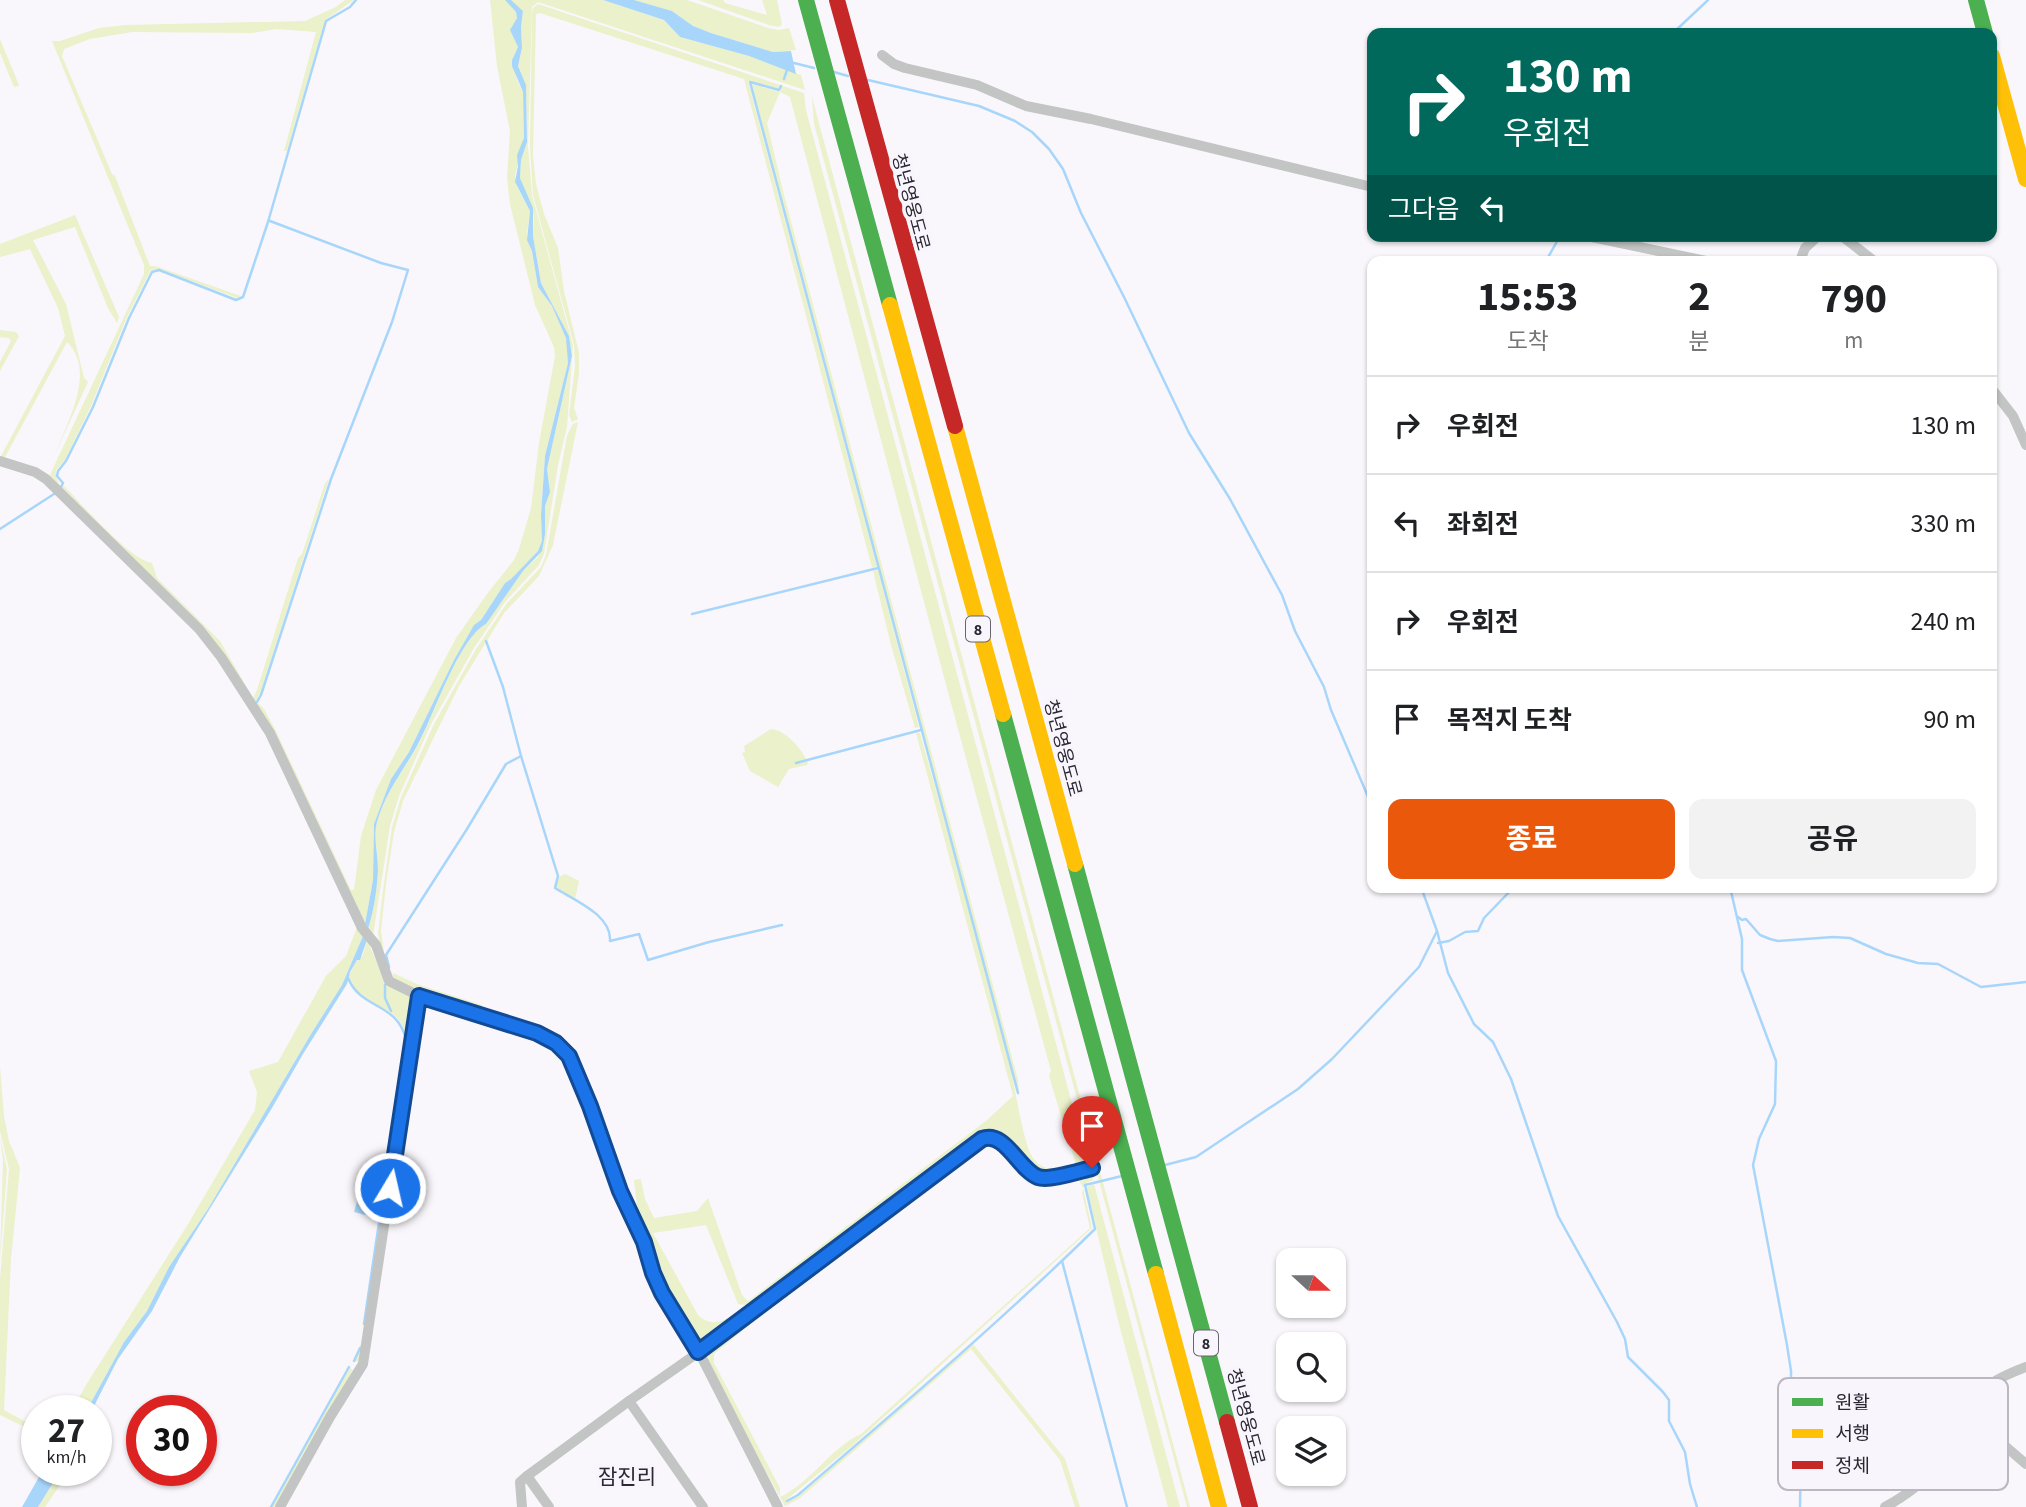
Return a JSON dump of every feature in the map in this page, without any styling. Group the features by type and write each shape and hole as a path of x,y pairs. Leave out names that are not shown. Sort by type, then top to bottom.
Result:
{"main road":[{"name":"8","path":"806,0 1219,1507"},
{"name":"청년영웅도로","path":"836,0 1155,1153 1250,1507"},
{"path":"1976,0 1984,28"},
{"path":"1997,74 2026,178"}],"street":[{"path":"882,55 894,64 977,85 1026,106 1102,121 1367,186"},
{"path":"1616,242 1682,256"},
{"path":"1850,242 1868,256"},
{"path":"1997,395 2013,416 2026,445"},
{"path":"0,461 35,472 46,479 207,638 270,733 362,928 376,945 389,981 419,996 537,1033 556,1043 569,1056 662,1293 698,1352 778,1507"},
{"path":"281,1507 330,1417 363,1364 419,996"},
{"path":"522,1507 520,1482 527,1476 698,1352 982,1139 996,1139 1036,1177 1092,1168"},
{"path":"1999,1378 2026,1367"},
{"path":"629,1401 700,1506"},
{"path":"2008,1449 2026,1464"},
{"path":"527,1476 549,1507"},
{"path":"1885,1507 1912,1490"}],"green space":[{"path":"345,0 354,0 325,20 287,151 284,151 316,32 276,29 253,33 132,32 90,39 64,49 62,56 115,176 150,266 241,296 237,298 159,269 151,270 127,317 91,406 65,460 56,470 56,477 60,485 119,542 143,560 152,563 157,578 220,641 253,698 298,558 302,554 325,483 329,479 256,701 264,709 275,729 351,890 354,890 361,836 376,790 456,638 514,560 531,508 539,443 555,356 554,347 535,305 510,204 507,178 510,131 497,66 490,0 505,0 516,12 517,18 511,30 518,47 512,60 523,92 524,138 515,176 517,187 530,211 527,234 538,287 552,306 567,338 568,363 545,456 542,541 538,551 505,583 481,620 474,625 409,752 391,779 374,824 373,880 365,924 224,655 49,477 144,274 144,265 52,41 60,41 99,28 126,25 305,21"},
{"path":"511,0 603,0 664,20 680,37 749,56 801,75 805,90 538,2 532,7 528,146 532,195 573,345 567,427 544,554 539,565 505,602 474,648 431,724 399,796 390,826 373,936 368,929 377,885 375,834 380,811 418,745 456,661 523,571 538,557 545,534 545,506 550,492 547,469 572,356 569,336 541,283 533,236 534,216 520,178 521,160 527,142 526,85 518,66 522,48 523,12"},
{"path":"634,0 687,0 768,28 789,28 796,50 773,52 711,33 693,26 672,11"},
{"path":"698,0 723,0 725,3 767,15 762,0 777,0 782,24 779,27 769,25"},
{"path":"538,4 781,85 779,89 748,81 877,566 872,568 744,79 540,13 536,14 533,156 536,184 544,214 558,248 564,291 579,353 574,408 578,419 572,422 569,415 575,366 574,345 533,195 530,146 533,8"},
{"path":"0,39 19,86 14,87 0,53"},
{"path":"751,84 780,92 767,123 783,191 1018,1080 1019,1093"},
{"path":"782,86 804,93 806,110 1089,1167 1041,1174 992,1133 703,1343 681,1319 662,1285 634,1215 637,1206 634,1180 641,1179 645,1199 654,1218 697,1211 708,1198 742,1295 748,1301 987,1120 1013,1096 916,733 920,733 954,857 1010,1066 1029,1151 1037,1163 1047,1168 1059,1169 1076,1165 1049,1076 1051,1071 790,97 780,92","holes":["706,1225 738,1304 746,1305 716,1322 704,1320 698,1315 653,1233"]},
{"path":"812,97 1190,1507 1187,1507 814,124"},
{"path":"75,215 119,317 117,323 108,308 75,227 33,240 66,304 84,378 88,382 55,454 72,413 80,382 76,354 67,342 4,459 0,458 65,336 58,308 30,249 0,257 0,244"},
{"path":"0,330 16,332 19,336 0,371 0,362 11,341 9,338 0,337"},
{"path":"578,422 553,545 539,576 504,613 459,686 403,801 394,832 386,884 381,931 384,952 378,934 392,827 401,797 433,726 476,649 507,603 541,567 546,555 567,435 573,424"},
{"path":"878,570 919,727 915,728 873,571"},
{"path":"771,729 793,741 808,763 789,769 778,787 750,771 742,753 745,752 744,746"},
{"path":"565,874 579,881 575,899 556,887 559,877"},
{"path":"357,927 363,936 342,985 208,1209 169,1267 147,1311 124,1342 95,1395 80,1395 188,1224 255,1110 257,1092 249,1071 278,1062 326,976 346,956"},
{"path":"367,940 386,983 416,1000 368,1321 361,1359 357,1362 354,1361 364,1337 365,1311 407,1040 404,1029 395,1016 360,996 348,977 355,963 363,955"},
{"path":"393,973 417,984 482,1005 482,1010 411,987 393,977"},
{"path":"0,1066 4,1116 9,1141 20,1168 11,1259 4,1410 21,1419 21,1425 0,1415 0,1279 9,1169 0,1131"},
{"path":"0,1136 7,1169 0,1262 3,1160"},
{"path":"980,1143 996,1143 1035,1178 1090,1170 1093,1180 1083,1188 1079,1180 1040,1182 1025,1174 1001,1150 980,1146 714,1354 714,1363 780,1488 780,1497 708,1359 710,1348"},
{"path":"1094,1184 1180,1507 1168,1507 1119,1324 1087,1190 1087,1187"},
{"path":"1083,1188 1092,1228 852,1446 786,1500 788,1502 799,1496 973,1344 1065,1459 1080,1507 1075,1507 1060,1460 971,1349 799,1499 785,1506 780,1497 802,1483 840,1448 861,1434 1090,1228"},
{"path":"350,1368 353,1370 276,1507 272,1507"},
{"path":"51,1486 59,1486 45,1507 38,1507"}],"water":[{"path":"505,0 511,0 523,11 522,48 518,66 526,85 527,142 521,160 520,178 533,208 533,236 541,283 569,336 572,356 547,469 550,492 545,506 542,551 523,571 456,661 424,733 380,811 376,828 378,877 368,929 365,924 373,880 374,824 391,779 409,752 474,625 481,620 505,583 538,551 542,541 545,456 568,363 566,338 552,306 538,287 532,251 527,240 530,211 515,182 517,155 524,138 523,92 512,66 518,47 510,30 517,18 516,12"},
{"path":"603,0 634,0 672,11 693,26 711,33 773,52 791,51 796,74 749,56 680,37 664,20"},
{"path":"363,936 367,940 360,960 357,960 350,972 347,984 180,1257 152,1311 118,1359 100,1395 95,1395 124,1342 147,1311 169,1267 208,1209 342,985"},
{"path":"364,1177 379,1180 369,1216 354,1212"},
{"path":"34,1486 51,1486 38,1507 22,1507"}],"waterway":[{"path":"61,487 63,483 57,476 58,471 66,461 93,407 129,318 152,272 159,270 236,300 243,297 268,222 326,21 350,7 356,0"},
{"path":"1678,28 1708,0"},
{"path":"794,63 814,68"},
{"path":"784,79 787,70"},
{"path":"834,72 848,76"},
{"path":"868,80 979,106 1015,121 1032,132 1049,149 1063,169 1081,213 1189,433 1230,499 1282,595 1295,631 1324,687 1367,794"},
{"path":"781,86 779,90 750,82 1018,1093"},
{"path":"257,702 331,479 392,322 408,270 381,263 270,221"},
{"path":"1549,256 1557,242"},
{"path":"0,529 54,494"},
{"path":"692,614 878,568"},
{"path":"389,967 386,955 506,764 521,756 503,687 486,641"},
{"path":"796,763 921,730"},
{"path":"521,756 558,876 555,888 598,916 605,923 610,941 639,934 648,960 782,925"},
{"path":"1423,893 1448,973 1474,1024 1493,1042 1511,1079 1558,1216 1617,1322 1625,1339 1628,1357 1669,1400 1669,1421 1685,1452 1697,1507"},
{"path":"1438,943 1449,941 1465,932 1478,931 1484,918 1508,893"},
{"path":"1731,893 1742,939 1742,970 1776,1061 1775,1104 1759,1139 1753,1165 1791,1378"},
{"path":"1738,917 1746,919 1760,935 1770,939 1850,938 1886,954 1918,963 1938,964 1981,987 2026,982"},
{"path":"1165,1165 1196,1157 1298,1089 1332,1059 1419,967 1437,931"},
{"path":"348,978 361,996 395,1019 406,1040 364,1324"},
{"path":"385,985 385,998 391,1011"},
{"path":"787,1501 798,1495 948,1365 1095,1229 1085,1185 1122,1176"},
{"path":"1062,1261 1127,1507"},
{"path":"354,1361 360,1348"},
{"path":"271,1507 349,1367"},
{"path":"1800,1490 1800,1507"}],"traffic: fast":[{"path":"806,0 890,305"},
{"path":"1976,0 1984,28"},
{"path":"1003,714 1156,1274"},
{"path":"1075,864 1227,1422"}],"traffic: slow":[{"path":"1997,74 2026,179"},
{"path":"890,305 1003,714"},
{"path":"955,426 1075,864"},
{"path":"1156,1274 1219,1507"}],"traffic: jam":[{"path":"837,0 955,426"},
{"path":"1227,1422 1250,1507"}],"district":[{"name":"잠진리","path":"627,1477"}],"route":[{"path":"390,1188 419,996 537,1033 556,1043 569,1056 608,1153 620,1191 644,1242 653,1273 698,1352 982,1139 992,1137 1001,1142 1036,1177 1092,1168"}]}
